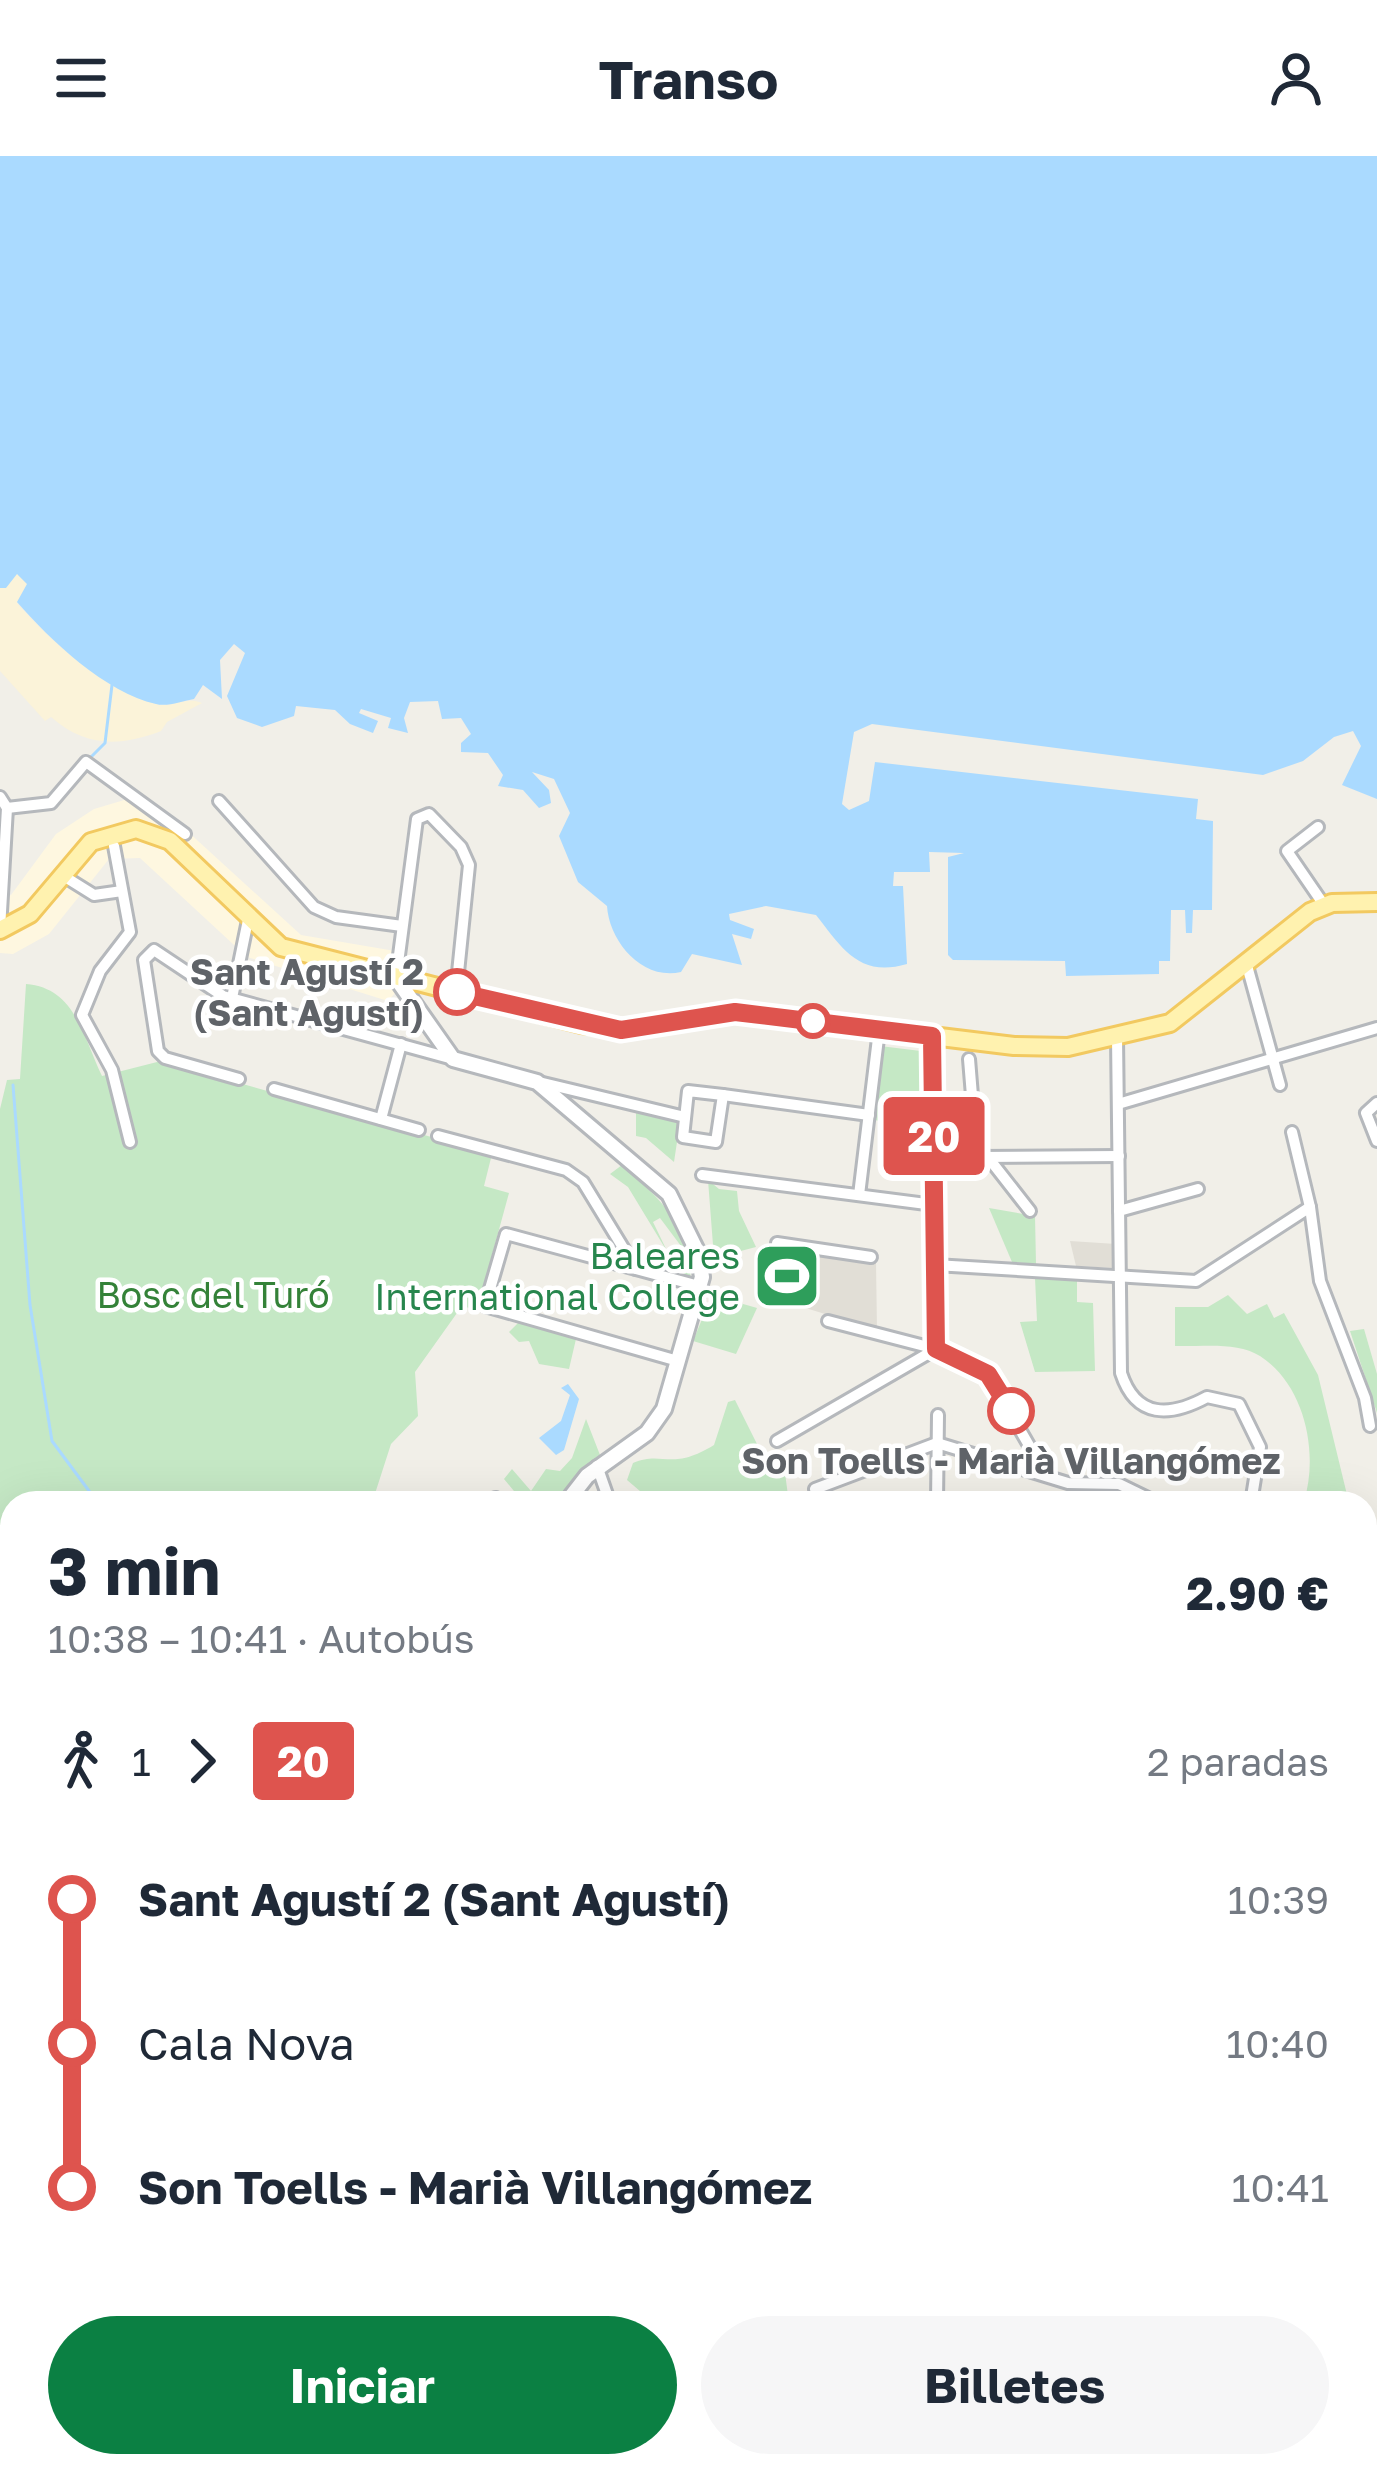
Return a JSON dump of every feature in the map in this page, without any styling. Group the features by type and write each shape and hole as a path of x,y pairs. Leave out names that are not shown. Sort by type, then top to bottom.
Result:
{"main road":[{"path":"0,932 30,914 97,838 125,829 149,831 180,849 248,920 292,952 621,1030 735,1012 1035,1048 1117,1037 1170,1023 1324,905 1377,902"}],"street":[{"path":"0,932 4,802 51,803 86,762 184,834"},
{"path":"220,801 314,907 336,917 402,926"},
{"path":"453,1058 395,977 417,820 429,814 461,847 469,865 456,992"},
{"path":"1318,826 1287,851 1324,905"},
{"path":"114,846 130,932 100,971 82,1015 112,1070 128,1115 130,1142"},
{"path":"62,875 94,896 122,891"},
{"path":"232,998 248,920"},
{"path":"239,1079 165,1058 158,1051 144,960 148,952 154,950 232,998 685,1118"},
{"path":"1251,958 1280,1084"},
{"path":"1118,1104 1377,1028"},
{"path":"859,1195 879,1030"},
{"path":"932,1036 936,1349"},
{"path":"1117,1037 1121,1373 1128,1395 1155,1412 1176,1413 1208,1397 1239,1404 1253,1423 1260,1447 1253,1491"},
{"path":"381,1119 401,1045"},
{"path":"970,1059 977,1157 1119,1156"},
{"path":"536,1082 669,1194 698,1253 699,1286 656,1422 598,1466 576,1491"},
{"path":"274,1089 419,1130"},
{"path":"723,1095 716,1142 683,1137 688,1090 869,1115"},
{"path":"1377,1103 1366,1113 1377,1141"},
{"path":"1292,1132 1310,1207 1320,1282 1365,1398 1370,1426"},
{"path":"438,1136 566,1170 584,1182 637,1269"},
{"path":"986,1156 1030,1210"},
{"path":"703,1175 934,1205"},
{"path":"1119,1211 1198,1189"},
{"path":"935,1265 1196,1281 1310,1207"},
{"path":"678,1361 485,1306 506,1234 699,1286"},
{"path":"777,1243 871,1257"},
{"path":"828,1321 936,1349 988,1374 1046,1475"},
{"path":"777,1442 936,1349"},
{"path":"937,1491 938,1415"},
{"path":"815,1489 937,1443 1067,1483 1119,1484 1133,1491"},
{"path":"598,1466 606,1491"}],"shaded area":[{"path":"131,798 162,808 301,935 395,951 396,992 388,1001 247,957 140,858 109,859 49,934 13,954 0,953 0,900 11,895 56,834 94,809"},
{"path":"1070,1241 1116,1244 1116,1268 1076,1266"},
{"name":"Baleares International College","path":"778,1250 876,1262 877,1330 773,1298"}],"green space":[{"name":"Bosc del Turó","path":"26,984 43,988 67,1005 102,1076 161,1061 492,1154 484,1186 509,1193 477,1310 462,1306 415,1372 418,1416 391,1444 376,1491 0,1491 0,1109 7,1080 20,1079"},
{"path":"880,1046 929,1052 931,1127 873,1120"},
{"path":"636,1113 680,1122 674,1162 646,1138 636,1136"},
{"path":"622,1165 660,1201 680,1229 687,1245 690,1278 663,1259 681,1246 660,1218 653,1222 668,1253 628,1187 610,1174"},
{"path":"708,1180 719,1189 737,1191 739,1211 756,1247 714,1258"},
{"path":"989,1208 1035,1216 1036,1264 1012,1262"},
{"name":"Baleares International College","path":"779,1251 800,1254 794,1304 774,1298"},
{"path":"1035,1278 1077,1279 1077,1302 1093,1303 1095,1371 1035,1372 1020,1322 1037,1321"},
{"path":"712,1295 757,1308 736,1354 693,1341"},
{"path":"1228,1295 1247,1314 1267,1304 1274,1318 1284,1313 1318,1375 1346,1491 1306,1491 1309,1442 1298,1402 1288,1384 1260,1356 1241,1348 1175,1346 1175,1307 1208,1307"},
{"path":"519,1322 576,1339 569,1369 539,1364 529,1341 519,1342 509,1332"},
{"path":"1364,1329 1377,1374 1377,1413 1350,1331"},
{"path":"735,1400 760,1450 785,1473 787,1491 640,1491 627,1480 633,1463 687,1457 714,1445 728,1402"},
{"path":"586,1419 600,1455 568,1491 531,1491 546,1469 560,1471 572,1458"},
{"path":"512,1469 531,1491 514,1491 504,1479"}],"sand":[{"path":"17,573 27,584 17,603 62,648 99,676 156,704 202,703 167,722 161,731 117,742 90,739 51,717 45,721 0,671 0,588"}],"water":[{"path":"0,156 1377,156 1377,799 1342,785 1361,746 1353,731 1334,737 1303,761 1263,775 872,724 854,732 842,804 849,810 869,801 875,762 1198,799 1196,819 1213,821 1212,910 1193,910 1192,933 1186,933 1185,910 1171,910 1170,961 1159,961 1159,974 1066,976 1065,961 953,960 948,955 948,857 964,853 929,852 930,872 894,872 893,886 903,886 907,964 876,967 864,963 844,949 816,915 766,906 729,914 730,920 754,929 751,939 732,934 742,965 692,954 681,972 653,970 630,955 614,932 607,906 578,882 559,836 570,813 554,779 532,772 549,790 551,803 539,808 523,790 498,786 503,775 488,753 461,752 461,743 471,734 461,718 442,719 438,701 410,702 404,718 408,733 388,728 391,718 361,709 359,713 378,721 373,733 350,724 335,710 296,706 294,716 262,727 237,718 227,696 245,653 234,644 220,660 222,699 203,685 194,699 156,704 118,689 62,648 17,602 27,584 17,574 6,588 0,588"},
{"path":"568,1384 579,1399 564,1450 556,1455 539,1438 561,1421 570,1395 561,1388"}],"waterway":[{"path":"88,760 105,743 112,685"},
{"path":"13,1085 30,1305 52,1441 89,1491"}],"bus line":[{"name":"20","path":"457,992 621,1030 735,1012 932,1036 936,1349 988,1374 1011,1411"}],"place":[{"name":"Sant Agustí 2 (Sant Agustí)","path":"457,992"},
{"name":"Baleares International College","path":"787,1276"},
{"name":"Son Toells - Marià Villangómez","path":"1011,1411"}]}
